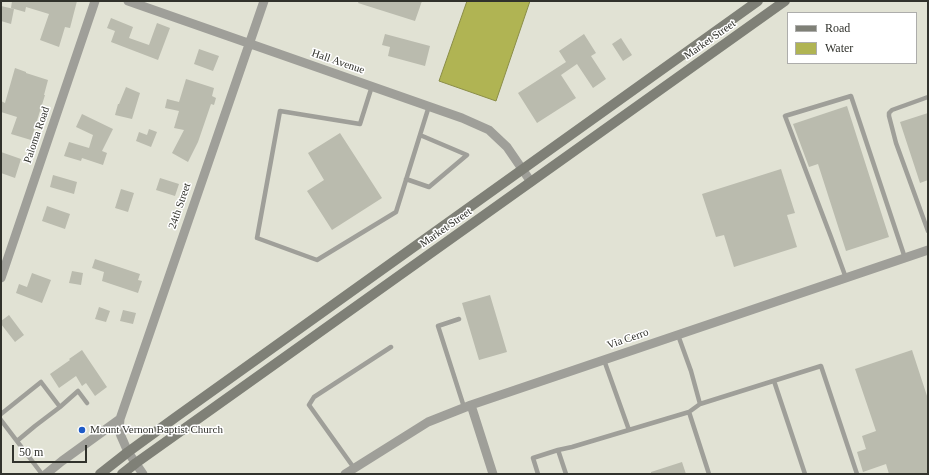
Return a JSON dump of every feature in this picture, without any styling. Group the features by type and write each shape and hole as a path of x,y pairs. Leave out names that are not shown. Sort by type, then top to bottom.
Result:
{"main road":[{"name":"Market Street","path":"100,474 128,452 756,1"},
{"name":"Market Street","path":"122,474 785,1"}],"street":[{"name":"Paloma Road","path":"1,278 95,1"},
{"name":"Hall Avenue","path":"128,1 429,106 489,130 507,146 531,182"},
{"name":"24th Street","path":"128,452 119,430 120,419 264,1"},
{"name":"Via Cerro","path":"346,474 428,422 468,406 928,250"},
{"path":"468,406 494,474"},
{"path":"46,474 120,419"},
{"path":"128,452 143,474"}],"lane":[{"path":"372,86 360,124 280,110 257,238 317,260 396,212 429,106"},
{"path":"846,278 785,116 851,96 905,258"},
{"path":"928,97 892,110 888,116 896,143 928,231"},
{"path":"406,179 429,187 467,155 420,135"},
{"path":"459,319 438,326 468,406"},
{"path":"678,335 691,371 700,404"},
{"path":"354,468 309,404 314,397 391,347"},
{"path":"604,360 629,430"},
{"path":"538,474 533,458 689,412 700,404 821,366 857,474"},
{"path":"774,381 805,474"},
{"path":"1,414 41,382 60,407"},
{"path":"17,441 78,391 87,403"},
{"path":"689,412 709,474"},
{"path":"1,420 42,474"},
{"path":"558,450 566,474"}],"water":[{"path":"467,1 530,1 496,101 439,81"}],"building":[{"path":"12,1 77,1 70,28 65,27 59,47 40,40 49,14 26,7 25,12 11,8"},
{"path":"359,1 422,1 415,21 358,3"},
{"path":"1,6 14,9 11,24 1,21"},
{"path":"111,18 133,27 129,38 149,45 157,23 170,28 158,60 111,42 115,31 107,28"},
{"path":"385,34 430,46 425,66 388,56 390,47 382,45"},
{"path":"584,34 596,53 591,56 606,79 593,88 577,64 561,75 576,98 537,123 518,93 566,62 559,51"},
{"path":"621,38 632,55 623,61 612,44"},
{"path":"199,49 219,56 213,71 194,64"},
{"path":"15,68 48,80 45,95 31,140 11,134 17,117 1,112 1,101 5,103"},
{"path":"186,79 214,88 212,96 216,98 214,105 211,104 198,142 188,162 172,153 184,130 174,128 179,111 165,108 167,99 179,102"},
{"path":"126,87 140,93 132,119 115,115 118,104"},
{"path":"847,106 889,237 846,251 818,164 809,167 793,124"},
{"path":"928,113 928,180 920,183 900,122"},
{"path":"82,114 113,129 102,151 107,153 103,165 82,158 81,161 64,156 69,142 89,148 93,135 76,127"},
{"path":"149,129 157,132 151,147 136,141 139,132 147,135"},
{"path":"340,133 382,198 332,230 307,191 324,180 308,153"},
{"path":"1,152 21,159 15,178 1,173"},
{"path":"781,169 795,213 787,215 797,247 734,267 724,235 716,237 702,194"},
{"path":"53,175 77,182 74,194 50,187"},
{"path":"160,178 179,184 175,196 156,190"},
{"path":"121,189 134,193 128,212 115,208"},
{"path":"47,206 70,214 65,229 42,221"},
{"path":"95,259 140,274 138,280 142,281 138,293 102,281 104,272 92,268"},
{"path":"72,271 83,273 81,285 69,283"},
{"path":"32,273 51,280 42,303 16,293 19,284 27,287"},
{"path":"490,295 507,352 479,360 462,303"},
{"path":"99,307 110,311 106,322 95,319"},
{"path":"123,310 136,313 133,324 120,321"},
{"path":"9,315 24,335 15,342 1,324 1,321"},
{"path":"82,350 107,387 95,396 86,383 82,386 76,376 59,388 50,374"},
{"path":"912,350 928,399 928,474 889,474 886,464 863,472 857,452 866,449 862,436 876,431 855,369"},
{"path":"682,462 686,474 651,474 651,472"}],"place":[{"name":"Mount Vernon Baptist Church","path":"82,430"}]}
